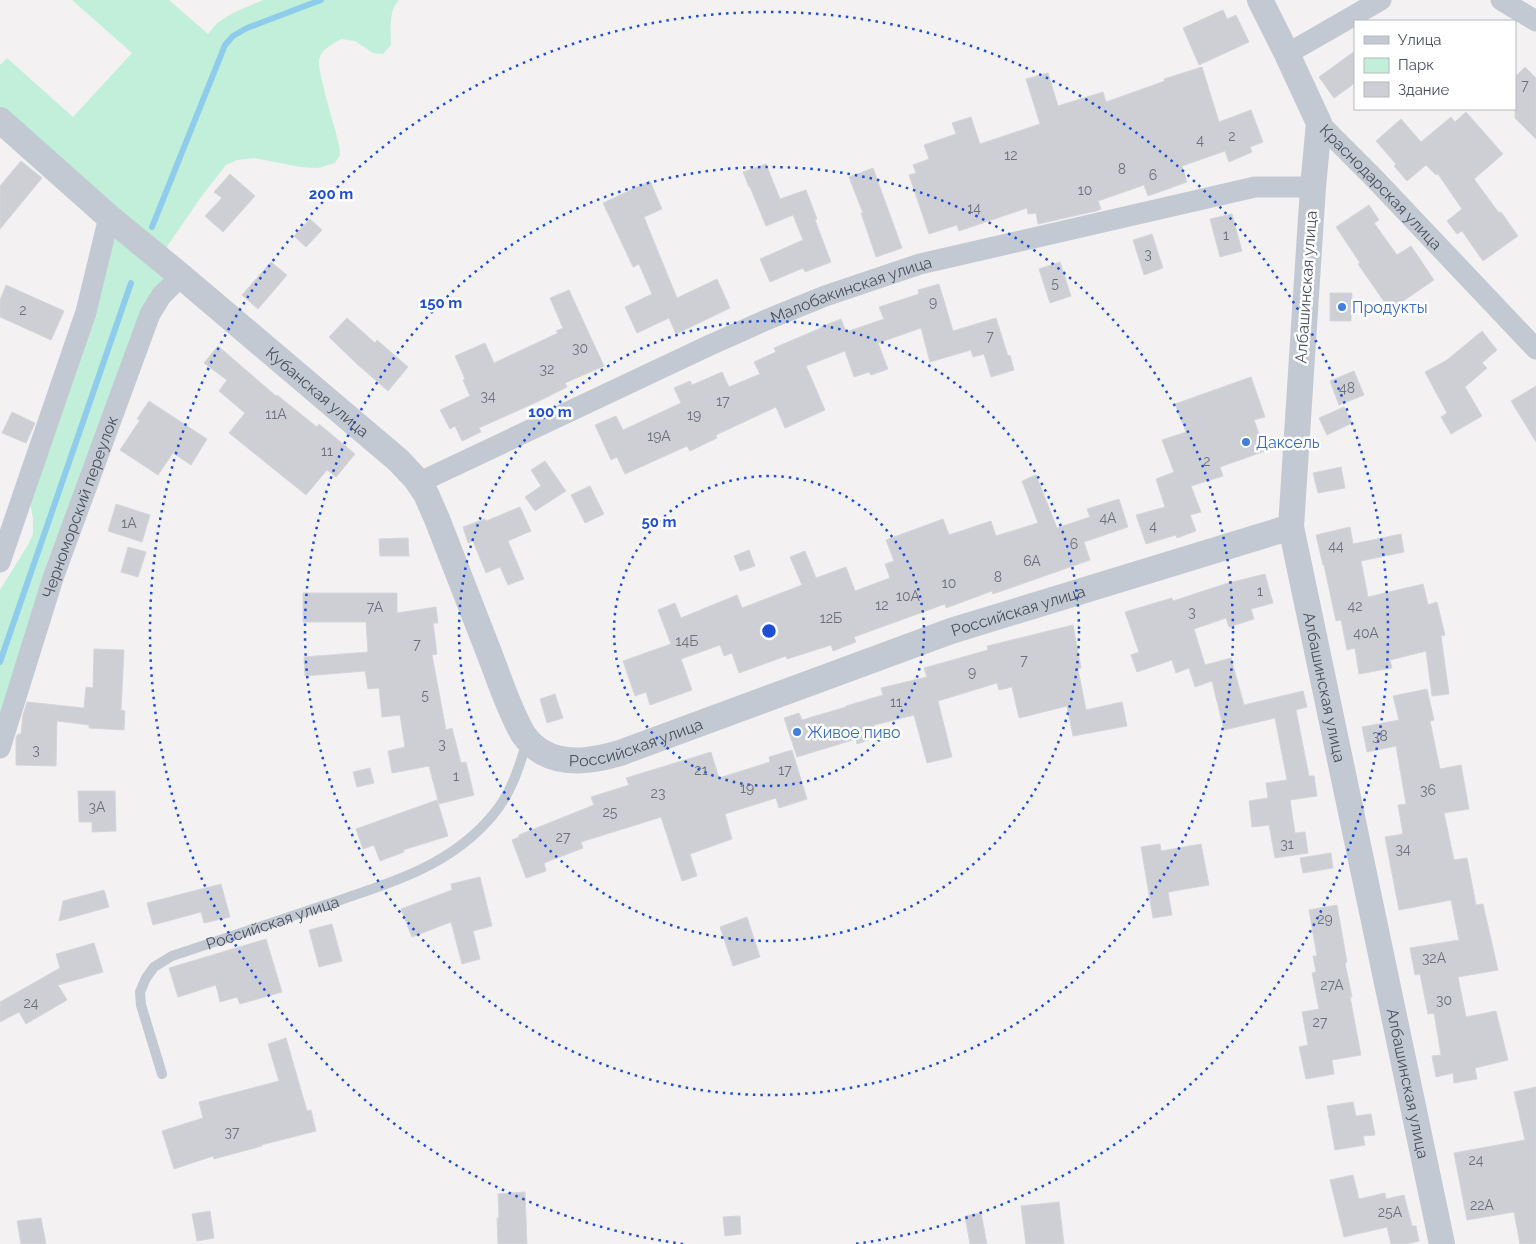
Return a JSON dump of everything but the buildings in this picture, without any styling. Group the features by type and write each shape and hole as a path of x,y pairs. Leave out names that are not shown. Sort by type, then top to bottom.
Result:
{"street":[{"name":"Краснодарская улица","path":"1260,0 1319,124 1374,178 1536,349"},
{"path":"1287,54 1381,0"},
{"path":"1501,0 1536,21"},
{"name":"Кубанская улица","path":"0,120 109,216 398,460 418,482 426,494 437,519 507,700 528,740"},
{"name":"Албашинская улица","path":"1319,124 1313,187 1291,527 1442,1244"},
{"name":"Малобакинская улица","path":"418,482 708,346 825,296 871,280 920,264 1255,187 1313,187"},
{"path":"0,562 86,312 109,216"},
{"name":"Черноморский переулок","path":"0,748 53,578 150,314 161,296 181,276"},
{"name":"Российская улица","path":"528,740 544,753 569,760 598,759 620,753 951,631 1291,527"}],"lane":[{"name":"Российская улица","path":"162,1074 141,1005 140,992 146,978 154,967 172,956 391,882 441,860 462,846 493,815 508,793 528,740"}],"green space":[{"path":"72,0 169,0 208,34 217,23 233,13 263,0 399,0 393,9 391,45 383,54 373,53 355,41 341,39 328,47 320,56 321,76 339,145 340,155 335,163 318,168 301,167 254,158 237,160 226,165 201,197 164,251 0,110 0,65 7,58 73,117 132,53"},
{"path":"116,236 165,278 0,720 0,590 33,534 33,518 29,497 110,239"}],"waterway":[{"path":"152,227 225,45 233,36 247,28 321,0"},
{"path":"0,662 131,283"}],"place":[{"name":"Продукты","path":"1342,307"},
{"name":"Даксель","path":"1246,442"},
{"name":"Живое пиво","path":"797,732"}]}
